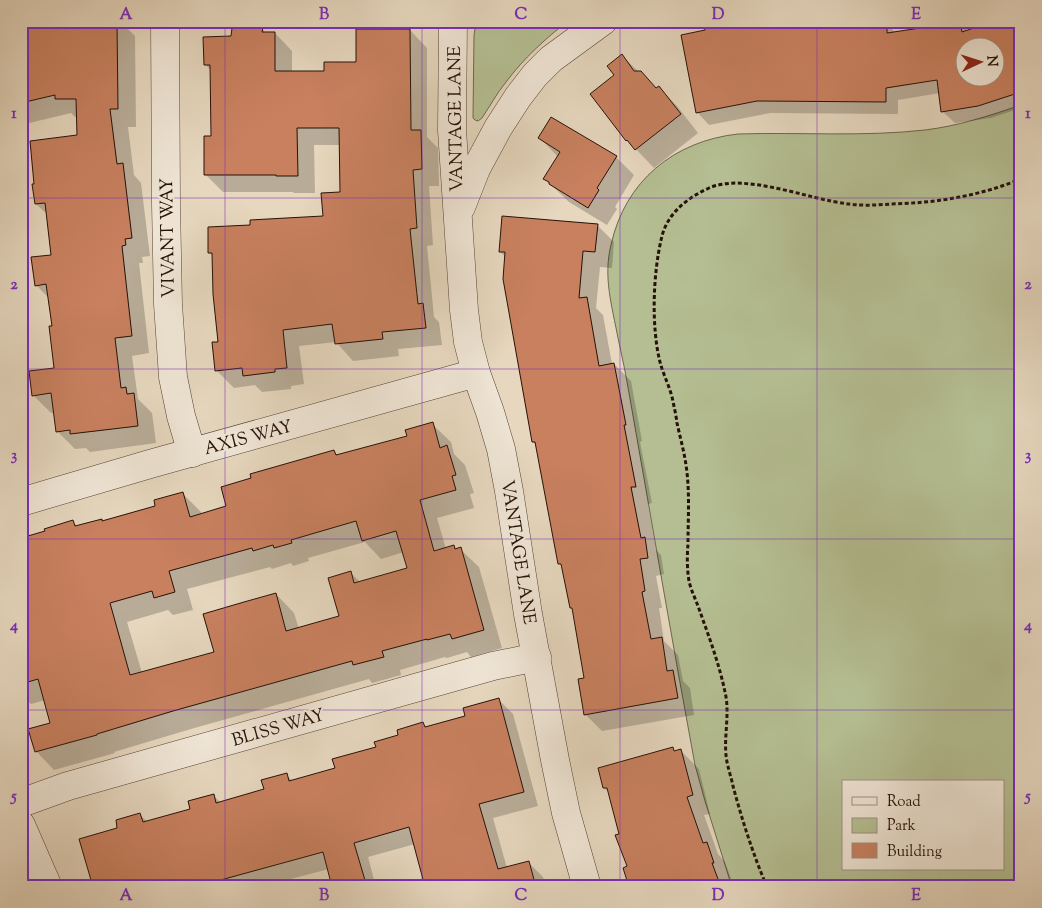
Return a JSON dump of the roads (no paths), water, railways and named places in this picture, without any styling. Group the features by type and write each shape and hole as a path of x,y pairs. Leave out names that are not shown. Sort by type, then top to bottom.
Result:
{"street":[{"name":"VIVANT WAY","path":"165,21 168,304 173,377 181,416 192,453"},
{"name":"VANTAGE LANE","path":"453,21 452,130 464,310 468,342 501,449 528,614 555,760 566,813 587,887"},
{"name":"VANTAGE LANE","path":"458,216 484,153 518,97 535,75 551,59 603,21"},
{"name":"AXIS WAY","path":"21,502 476,373"},
{"name":"BLISS WAY","path":"21,803 77,783 493,666 536,657"},
{"path":"21,825 48,887"}]}
